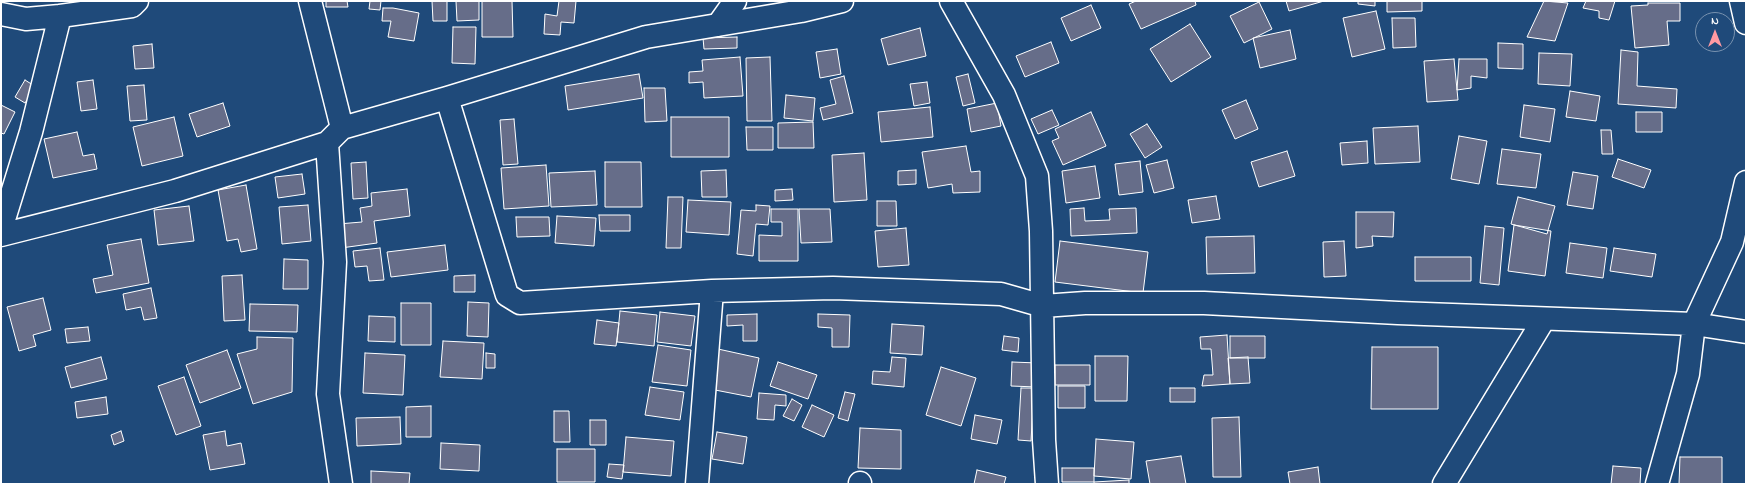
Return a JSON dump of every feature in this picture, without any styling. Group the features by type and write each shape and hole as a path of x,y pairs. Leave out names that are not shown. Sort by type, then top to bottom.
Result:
{"street":[{"path":"1,14 26,19 60,16 132,6 138,1"},
{"path":"310,1 334,136 335,262 328,394 341,484"},
{"path":"718,25 735,1"},
{"path":"1,235 175,191 447,98 646,37 801,11 842,1"},
{"path":"951,1 1004,94 1037,176 1041,231 1044,440 1047,484"},
{"path":"1741,1 1746,23"},
{"path":"1,229 32,132 60,16"},
{"path":"447,98 507,295 520,303 712,291 833,288 1001,294 1043,306 1085,302 1204,303 1398,313 1694,324 1746,332"},
{"path":"1657,484 1688,374 1694,324 1732,242 1746,182"},
{"path":"697,484 712,291"},
{"path":"1444,484 1544,319"}],"building":[{"path":"326,1 347,1 348,7 326,7"},
{"path":"370,1 381,1 380,10 369,9"},
{"path":"432,1 447,1 447,21 433,21"},
{"path":"456,1 479,1 479,20 457,21"},
{"path":"482,1 512,1 513,37 482,37"},
{"path":"559,1 576,1 574,23 561,22 560,35 544,34 545,14 557,16"},
{"path":"1136,1 1195,1 1196,5 1141,29 1129,4"},
{"path":"1286,1 1324,1 1289,11"},
{"path":"1358,1 1375,1 1375,6 1358,4"},
{"path":"1387,1 1422,1 1422,11 1387,12"},
{"path":"1544,1 1568,3 1555,41 1527,37"},
{"path":"1586,1 1615,1 1609,20 1599,18 1599,11 1583,8"},
{"path":"1259,2 1272,29 1244,43 1230,16"},
{"path":"1648,3 1680,3 1680,21 1667,21 1669,45 1635,48 1631,6 1648,5"},
{"path":"1091,5 1101,28 1071,41 1061,18"},
{"path":"383,8 393,8 419,13 414,41 388,37 391,21 382,21"},
{"path":"1376,11 1385,49 1352,57 1343,18"},
{"path":"1392,18 1415,18 1416,47 1393,48"},
{"path":"1190,24 1211,57 1171,82 1150,49"},
{"path":"453,27 476,27 475,64 452,63"},
{"path":"920,28 926,56 888,65 881,39"},
{"path":"1290,30 1296,59 1260,68 1253,38"},
{"path":"737,37 737,48 704,49 703,38"},
{"path":"1051,42 1059,63 1025,77 1016,56"},
{"path":"1498,43 1523,44 1523,69 1498,68"},
{"path":"152,44 154,68 135,69 133,46"},
{"path":"837,49 841,74 820,78 816,52"},
{"path":"1621,50 1638,52 1637,86 1677,89 1676,108 1618,104"},
{"path":"1539,53 1572,54 1570,86 1538,84"},
{"path":"740,57 743,96 704,98 703,82 689,83 689,72 703,71 702,60"},
{"path":"770,57 772,121 747,121 746,58"},
{"path":"1454,59 1458,100 1427,102 1424,61"},
{"path":"1459,59 1487,59 1487,78 1471,76 1471,88 1457,90"},
{"path":"639,74 643,98 568,110 565,86"},
{"path":"968,74 975,103 963,106 956,77"},
{"path":"844,76 853,113 823,120 820,108 836,104 830,80"},
{"path":"25,80 36,87 25,103 15,97"},
{"path":"93,80 97,109 81,111 77,82"},
{"path":"927,82 930,103 914,106 910,84"},
{"path":"144,85 147,120 130,121 127,86"},
{"path":"644,88 665,88 667,121 645,122"},
{"path":"1570,91 1600,96 1596,121 1566,117"},
{"path":"786,95 815,98 813,121 784,118"},
{"path":"1246,100 1258,129 1235,139 1222,110"},
{"path":"223,103 230,126 197,137 189,114"},
{"path":"997,103 1001,126 971,132 967,109"},
{"path":"1,105 15,112 4,134 1,133"},
{"path":"1524,105 1555,109 1550,142 1520,137"},
{"path":"930,107 933,137 881,142 878,112"},
{"path":"1052,110 1059,125 1038,134 1031,119"},
{"path":"1091,112 1106,146 1063,165 1052,141 1059,138 1055,129"},
{"path":"1636,112 1662,112 1662,132 1636,132"},
{"path":"174,117 183,156 142,166 133,127"},
{"path":"671,117 729,117 729,157 671,157"},
{"path":"514,119 518,164 503,165 500,120"},
{"path":"813,122 814,148 778,148 778,123"},
{"path":"1147,124 1162,147 1145,158 1130,134"},
{"path":"1418,126 1420,162 1375,164 1373,128"},
{"path":"746,127 773,127 773,150 747,150"},
{"path":"1601,130 1611,130 1613,154 1602,154"},
{"path":"77,132 83,156 94,154 97,169 53,178 44,139"},
{"path":"1459,136 1487,141 1479,184 1451,179"},
{"path":"1367,141 1368,163 1342,165 1340,143"},
{"path":"966,146 971,172 980,171 980,192 953,193 952,184 928,188 922,152"},
{"path":"1502,149 1541,154 1536,188 1497,184"},
{"path":"1287,151 1295,176 1259,187 1251,162"},
{"path":"864,153 867,200 834,202 832,155"},
{"path":"1618,159 1651,170 1644,188 1612,177"},
{"path":"1167,160 1174,188 1154,193 1146,165"},
{"path":"1140,161 1143,192 1119,195 1115,164"},
{"path":"366,162 368,198 353,199 351,163"},
{"path":"605,162 641,162 642,207 605,207"},
{"path":"546,165 549,206 504,209 501,168"},
{"path":"1095,166 1100,198 1066,203 1062,171"},
{"path":"726,170 727,197 702,197 701,171"},
{"path":"916,170 916,184 898,185 898,171"},
{"path":"595,171 597,205 551,207 549,173"},
{"path":"1573,172 1598,176 1593,209 1567,205"},
{"path":"302,174 305,194 278,198 275,177"},
{"path":"246,185 257,249 241,252 238,239 227,241 218,190"},
{"path":"407,189 410,216 374,221 377,243 341,248 338,224 362,222 360,208 372,206 371,193"},
{"path":"792,189 793,200 775,201 775,190"},
{"path":"1216,196 1220,219 1192,223 1188,200"},
{"path":"668,197 683,197 681,248 666,248"},
{"path":"1518,197 1555,206 1547,234 1511,224"},
{"path":"688,200 731,202 729,235 686,232"},
{"path":"877,201 896,201 897,226 877,226"},
{"path":"308,205 311,241 282,244 279,207"},
{"path":"756,205 770,206 768,225 756,224 753,256 737,254 741,210 756,211"},
{"path":"189,206 194,241 158,245 154,210"},
{"path":"1084,208 1085,221 1110,220 1109,209 1136,208 1137,233 1071,236 1070,209"},
{"path":"771,209 798,209 798,261 759,261 759,235 782,236 782,222 771,222"},
{"path":"799,209 830,209 832,242 801,243"},
{"path":"1356,212 1394,212 1393,237 1372,236 1373,246 1356,248"},
{"path":"599,215 630,215 630,231 600,231"},
{"path":"557,216 596,218 594,246 555,243"},
{"path":"516,217 549,217 550,236 517,237"},
{"path":"1514,225 1551,231 1545,276 1508,271"},
{"path":"1485,226 1504,228 1499,285 1480,283"},
{"path":"906,228 909,265 878,267 875,231"},
{"path":"1254,236 1255,273 1207,274 1206,237"},
{"path":"141,239 149,283 96,293 93,279 113,275 107,245"},
{"path":"1060,241 1148,252 1143,293 1055,282"},
{"path":"1344,241 1346,276 1324,277 1323,242"},
{"path":"1570,243 1607,248 1603,278 1566,273"},
{"path":"445,245 448,270 391,277 387,252"},
{"path":"380,248 384,280 369,281 367,266 355,267 353,251"},
{"path":"1614,248 1656,254 1652,277 1610,271"},
{"path":"1415,257 1471,257 1471,281 1415,281"},
{"path":"284,259 308,260 308,289 283,289"},
{"path":"242,275 245,320 224,321 222,276"},
{"path":"475,275 475,292 454,292 454,276"},
{"path":"151,288 157,318 144,320 141,307 126,310 123,294"},
{"path":"43,298 51,330 33,335 36,346 19,351 7,307"},
{"path":"468,302 489,303 488,337 467,336"},
{"path":"401,303 431,303 431,345 401,345"},
{"path":"250,304 298,305 297,332 249,331"},
{"path":"620,311 657,315 654,346 617,342"},
{"path":"660,312 695,316 691,346 657,342"},
{"path":"757,314 757,341 743,341 743,325 727,326 727,315"},
{"path":"818,314 850,315 849,347 832,347 832,328 818,327"},
{"path":"369,316 395,317 395,342 368,341"},
{"path":"597,320 619,323 616,346 594,344"},
{"path":"892,324 924,326 922,355 890,353"},
{"path":"88,327 90,341 67,343 65,329"},
{"path":"1227,335 1230,384 1202,386 1204,375 1213,375 1211,349 1201,349 1200,337"},
{"path":"1004,336 1019,338 1018,352 1002,350"},
{"path":"1230,336 1265,336 1265,358 1230,358"},
{"path":"257,337 293,338 292,392 253,404 237,354 257,349"},
{"path":"443,341 484,343 482,379 440,377"},
{"path":"658,345 691,350 687,386 652,382"},
{"path":"1372,347 1438,347 1438,409 1371,409"},
{"path":"718,349 759,358 751,397 710,389"},
{"path":"227,350 241,388 200,403 186,365"},
{"path":"365,353 405,355 403,395 363,393"},
{"path":"486,353 495,354 495,368 486,368"},
{"path":"1095,356 1128,356 1127,401 1095,401"},
{"path":"101,357 107,379 71,388 65,367"},
{"path":"892,357 906,358 904,387 872,384 873,371 890,372"},
{"path":"1248,357 1250,383 1230,384 1228,358"},
{"path":"778,362 817,375 808,399 770,386"},
{"path":"1012,362 1038,363 1037,387 1011,386"},
{"path":"1055,365 1090,365 1090,385 1055,385"},
{"path":"941,367 976,378 961,426 926,415"},
{"path":"184,377 201,426 176,435 158,386"},
{"path":"1058,386 1085,386 1085,408 1058,408"},
{"path":"650,387 684,392 680,420 645,415"},
{"path":"1021,388 1034,388 1031,441 1018,440"},
{"path":"1170,388 1195,388 1195,402 1170,402"},
{"path":"845,392 855,394 848,421 838,418"},
{"path":"759,393 786,395 786,406 775,405 774,420 757,419"},
{"path":"106,397 108,414 77,418 75,402"},
{"path":"792,399 802,405 794,421 783,416"},
{"path":"812,405 834,415 824,437 802,427"},
{"path":"431,406 431,437 406,437 406,407"},
{"path":"554,411 569,411 570,442 554,442"},
{"path":"975,415 1002,420 997,444 971,439"},
{"path":"400,417 401,444 357,446 356,418"},
{"path":"1239,417 1241,477 1213,477 1212,418"},
{"path":"590,420 606,420 606,445 590,445"},
{"path":"860,428 901,430 901,469 858,468"},
{"path":"121,431 124,441 114,445 111,435"},
{"path":"225,431 227,446 241,443 245,464 210,470 203,435"},
{"path":"717,432 747,437 743,464 712,459"},
{"path":"626,437 674,441 671,476 623,472"},
{"path":"1096,439 1134,442 1131,479 1094,476"},
{"path":"441,443 480,445 479,471 440,469"},
{"path":"557,449 595,449 595,482 557,482"},
{"path":"1181,456 1186,484 1150,484 1146,461"},
{"path":"1680,457 1722,457 1722,484 1679,484"},
{"path":"609,464 624,465 622,479 607,477"},
{"path":"1613,466 1641,468 1640,484 1611,484"},
{"path":"1318,467 1320,484 1290,484 1288,472"},
{"path":"1062,468 1094,468 1094,482 1062,482"},
{"path":"977,470 1006,477 1004,484 974,484"},
{"path":"371,471 410,473 409,484 371,484"},
{"path":"1129,480 1129,484 1094,484 1094,482"}]}
